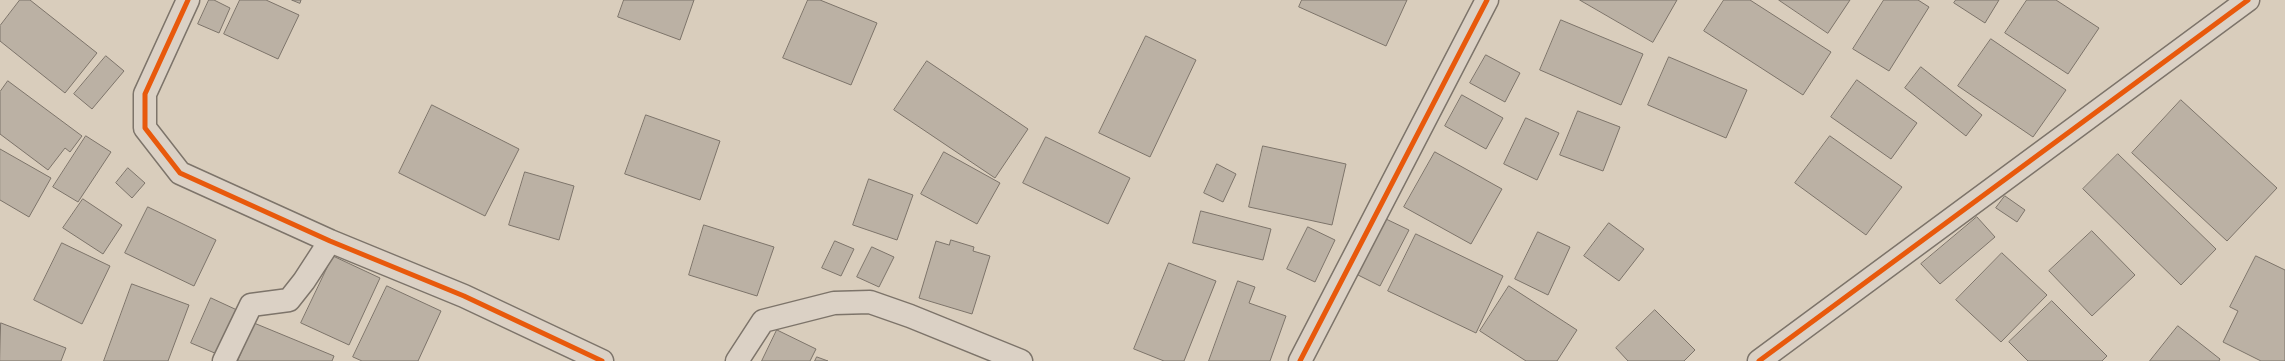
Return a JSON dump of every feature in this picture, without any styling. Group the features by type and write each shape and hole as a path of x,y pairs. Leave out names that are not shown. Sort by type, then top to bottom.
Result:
{"street":[{"path":"188,0 145,94 145,128 180,173 330,241 476,302 602,361"},
{"path":"1300,361 1487,0"},
{"path":"1759,361 2248,0"},
{"path":"224,361 251,305 289,300 304,281 330,241"},
{"path":"737,361 763,320 834,303 870,302 910,316 1021,361"}],"building":[{"path":"20,0 30,0 97,53 65,93 0,41 0,26"},
{"path":"209,0 214,0 230,8 219,33 198,24"},
{"path":"240,0 266,0 299,15 278,59 224,34"},
{"path":"292,0 301,0 300,3"},
{"path":"624,0 694,0 680,40 618,17"},
{"path":"808,0 820,0 877,23 851,85 783,58"},
{"path":"1302,0 1407,0 1386,46 1299,7"},
{"path":"1580,0 1677,0 1653,42"},
{"path":"1724,0 1750,0 1831,52 1803,95 1704,31"},
{"path":"1779,0 1850,0 1828,33"},
{"path":"1884,0 1918,0 1929,7 1889,71 1853,49"},
{"path":"1956,0 1999,0 1985,23 1954,3"},
{"path":"2027,0 2056,0 2099,28 2068,74 2005,33"},
{"path":"1561,20 1643,54 1621,105 1540,70"},
{"path":"1146,36 1196,60 1150,157 1099,133"},
{"path":"1991,39 2066,90 2033,137 1958,86"},
{"path":"1486,55 1520,73 1505,102 1470,83"},
{"path":"106,56 124,71 92,109 74,94"},
{"path":"1669,57 1747,90 1726,138 1648,105"},
{"path":"927,61 1028,129 995,178 894,110"},
{"path":"1921,67 1982,115 1966,136 1905,88"},
{"path":"1857,80 1917,123 1891,159 1831,117"},
{"path":"8,81 82,136 70,152 65,148 48,170 0,134 0,92"},
{"path":"1462,95 1503,118 1486,149 1445,126"},
{"path":"2181,100 2277,188 2227,241 2132,153"},
{"path":"432,105 519,149 485,216 399,173"},
{"path":"1578,111 1620,127 1603,171 1560,155"},
{"path":"646,115 720,141 700,200 625,174"},
{"path":"1526,118 1559,133 1537,180 1504,164"},
{"path":"86,136 111,152 78,202 53,187"},
{"path":"1830,136 1902,187 1866,235 1795,183"},
{"path":"1046,137 1130,178 1108,224 1023,183"},
{"path":"1263,146 1346,164 1332,225 1249,207"},
{"path":"0,149 51,178 29,217 0,200"},
{"path":"944,152 1000,183 977,224 921,194"},
{"path":"1435,152 1502,189 1471,244 1404,207"},
{"path":"2118,154 2216,249 2181,285 2083,189"},
{"path":"1217,164 1236,174 1223,202 1204,193"},
{"path":"128,168 145,183 132,198 116,183"},
{"path":"525,172 574,186 559,240 509,225"},
{"path":"869,179 913,195 897,240 853,225"},
{"path":"2005,196 2025,210 2017,222 1996,208"},
{"path":"83,199 122,225 103,254 63,228"},
{"path":"148,207 216,240 194,286 125,253"},
{"path":"1201,211 1271,229 1263,260 1193,243"},
{"path":"1977,217 1995,237 1940,284 1921,264"},
{"path":"1386,219 1409,230 1380,286 1358,275"},
{"path":"1609,223 1644,249 1619,281 1584,256"},
{"path":"704,225 774,247 757,296 689,275"},
{"path":"1308,227 1335,240 1315,282 1287,269"},
{"path":"2092,231 2135,275 2092,316 2049,271"},
{"path":"1538,232 1570,247 1548,295 1515,279"},
{"path":"1416,234 1503,276 1476,333 1388,291"},
{"path":"951,240 974,247 973,251 990,256 972,314 919,298 936,241 949,245"},
{"path":"835,241 854,249 841,276 822,268"},
{"path":"62,243 110,266 82,324 34,300"},
{"path":"872,247 894,257 879,287 857,277"},
{"path":"2002,253 2047,295 2001,342 1956,300"},
{"path":"333,256 380,278 349,345 301,323"},
{"path":"2256,256 2285,270 2285,361 2261,361 2223,342 2238,311 2230,307"},
{"path":"1169,263 1216,281 1184,361 1164,361 1134,349"},
{"path":"1238,281 1255,287 1249,303 1286,316 1270,361 1209,361"},
{"path":"132,284 189,305 168,361 104,361"},
{"path":"387,286 441,311 418,361 362,361 353,357"},
{"path":"1509,286 1577,330 1557,361 1526,361 1480,331"},
{"path":"211,298 237,310 217,354 191,343"},
{"path":"2052,301 2107,356 2102,361 2028,361 2009,342"},
{"path":"1655,310 1695,350 1684,361 1628,361 1616,348"},
{"path":"1,323 66,348 61,361 0,361"},
{"path":"254,323 334,356 332,361 238,361"},
{"path":"2178,326 2220,359 2219,361 2150,361"},
{"path":"777,330 816,349 810,361 762,361"},
{"path":"817,357 828,361 815,361"}],"cycle path":[{"path":"188,0 145,94 145,128 180,173 330,241 464,296 602,361"},
{"path":"1300,361 1487,0"},
{"path":"1759,361 2248,0"}]}
